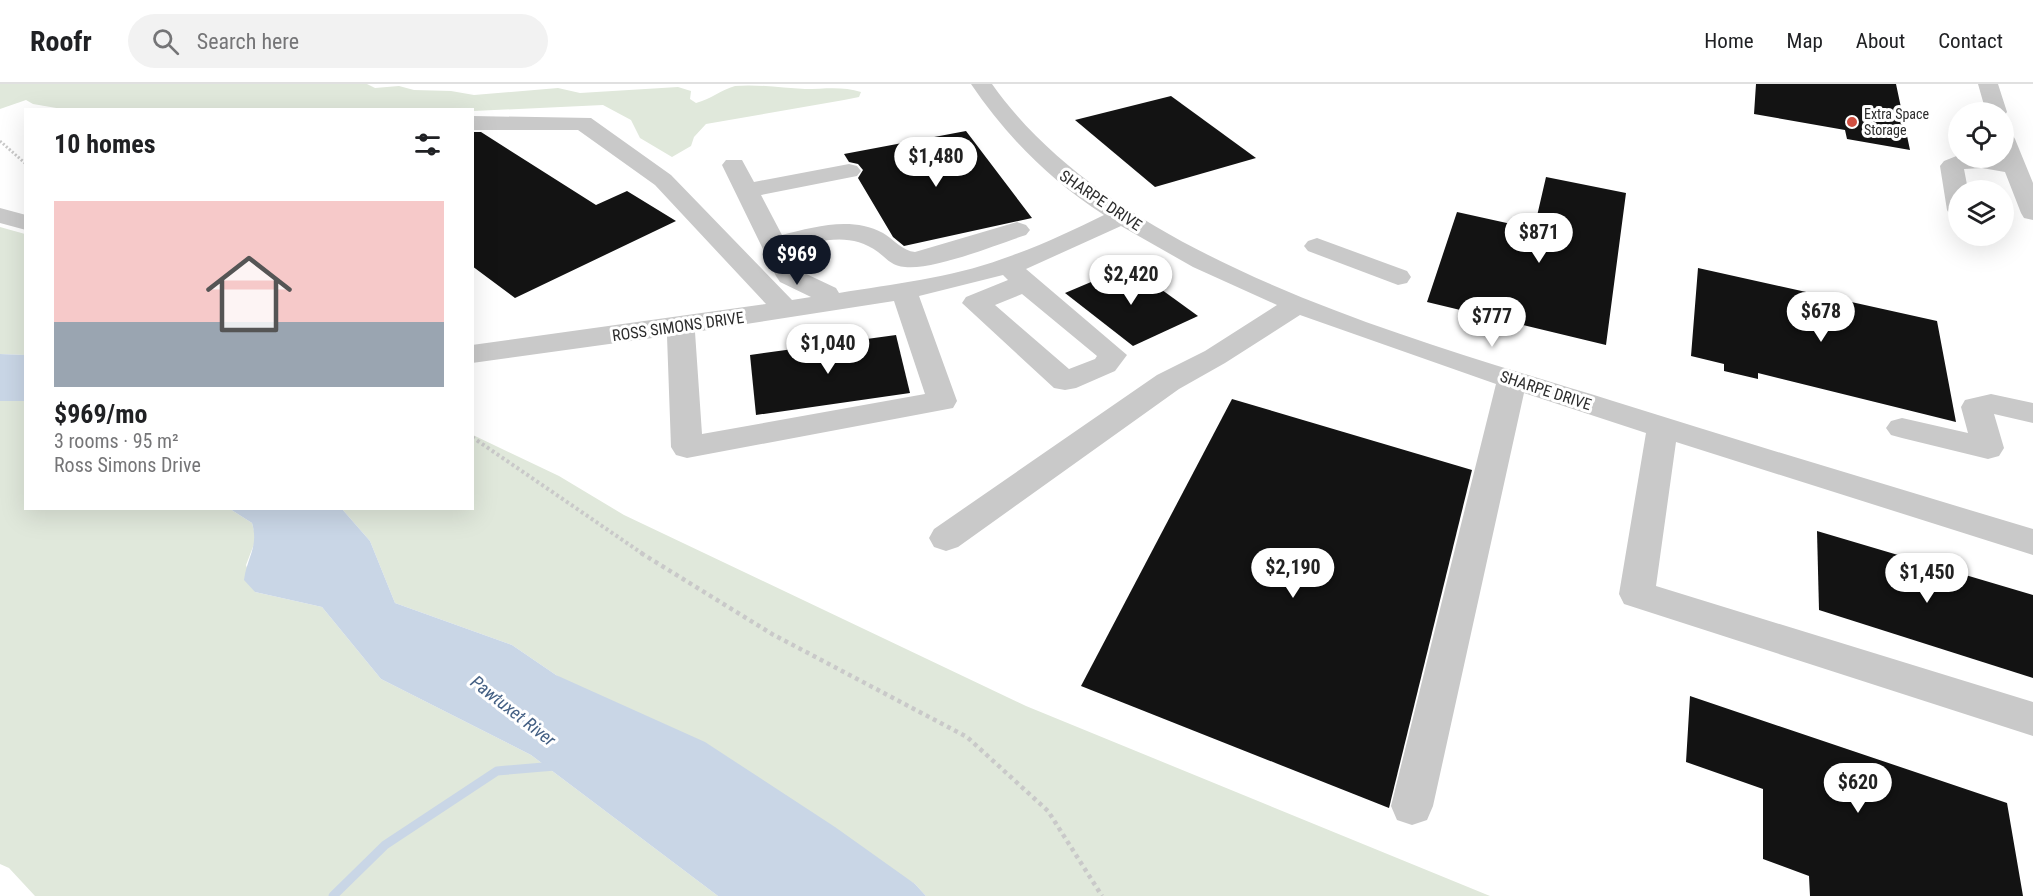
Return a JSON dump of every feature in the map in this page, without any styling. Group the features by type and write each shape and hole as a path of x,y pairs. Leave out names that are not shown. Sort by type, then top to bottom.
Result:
{"street":[{"name":"SHARPE DRIVE","path":"981,84 1007,122 1031,148 1070,181 1122,216 1192,257 1296,305 1372,334 2033,542"},
{"path":"1988,84 1993,102"},
{"path":"474,123 583,123 663,180 753,272 786,310"},
{"path":"2014,143 2033,148"},
{"path":"1954,180 1952,166 1956,162 1972,161 2015,167 2033,213"},
{"path":"734,165 772,246 789,276 826,294 830,304"},
{"path":"746,191 849,171"},
{"path":"0,215 24,222"},
{"name":"ROSS SIMONS DRIVE","path":"474,353 681,326 1017,274 1053,249 1122,216"},
{"path":"772,246 816,234 846,231 868,234 887,244 901,259 916,260 1017,230"},
{"path":"1317,246 1398,277"},
{"path":"1017,274 1113,355 1105,365 1065,381 976,303 1017,274"},
{"path":"681,326 687,447 942,401 904,291"},
{"path":"946,538 1168,382 1215,357 1296,305"},
{"path":"1412,806 1512,379"},
{"path":"1902,428 1988,448 1976,407 1992,404 2033,413"},
{"path":"1662,427 1637,594 2033,719"}],"path":[{"path":"0,141 24,162"},
{"path":"474,438 681,579 772,634 967,737 1048,811 1102,896"}],"shaded area":[{"path":"0,84 367,84 375,88 399,86 414,90 451,91 474,95 558,88 580,93 678,87 691,91 690,99 696,103 735,86 840,88 861,92 859,97 706,124 694,137 691,146 672,157 640,138 631,120 603,105 474,111 474,108 56,108 33,104 26,100 0,109"},
{"path":"0,227 24,234 24,355 0,354"},
{"path":"0,401 24,401 24,510 232,510 252,523 256,539 246,565 255,592 322,607 381,679 531,755 718,896 35,896 9,868 0,864"},
{"path":"474,435 559,476 624,515 1026,706 1490,896 926,896 915,884 556,675 512,645 395,603 370,541 343,510 474,510"}],"water":[{"path":"0,354 24,355 24,401 0,401"},
{"name":"Pawtuxet River","path":"232,510 343,510 370,541 395,603 512,645 556,675 705,742 835,827 915,884 926,896 718,896 531,755 381,679 322,607 255,592 244,580 254,539 252,523"}],"building":[{"name":"Extra Space Storage","path":"1756,84 1896,84 1910,150 1847,139 1845,130 1754,114"},
{"path":"1171,96 1256,158 1155,187 1075,120"},
{"path":"966,131 1032,218 904,246 893,237 858,178 863,170 858,164 849,162 844,154"},
{"path":"474,132 481,132 596,205 627,191 676,221 515,298 474,267"},
{"path":"1546,177 1626,193 1606,345 1427,302 1457,212 1534,229"},
{"path":"1129,266 1198,316 1133,346 1065,293"},
{"path":"1698,268 1937,321 1956,422 1758,373 1758,379 1724,371 1724,364 1691,356"},
{"path":"896,335 910,393 756,415 750,355"},
{"path":"1232,399 1472,470 1389,808 1081,686"},
{"path":"1817,531 2033,595 2033,678 1819,610"},
{"path":"1690,696 2007,803 2023,896 1810,896 1809,876 1763,859 1763,789 1686,762"}],"waterway":[{"path":"333,896 385,845 497,771 555,766"}],"place":[{"name":"Extra Space Storage","path":"1852,122"}]}
